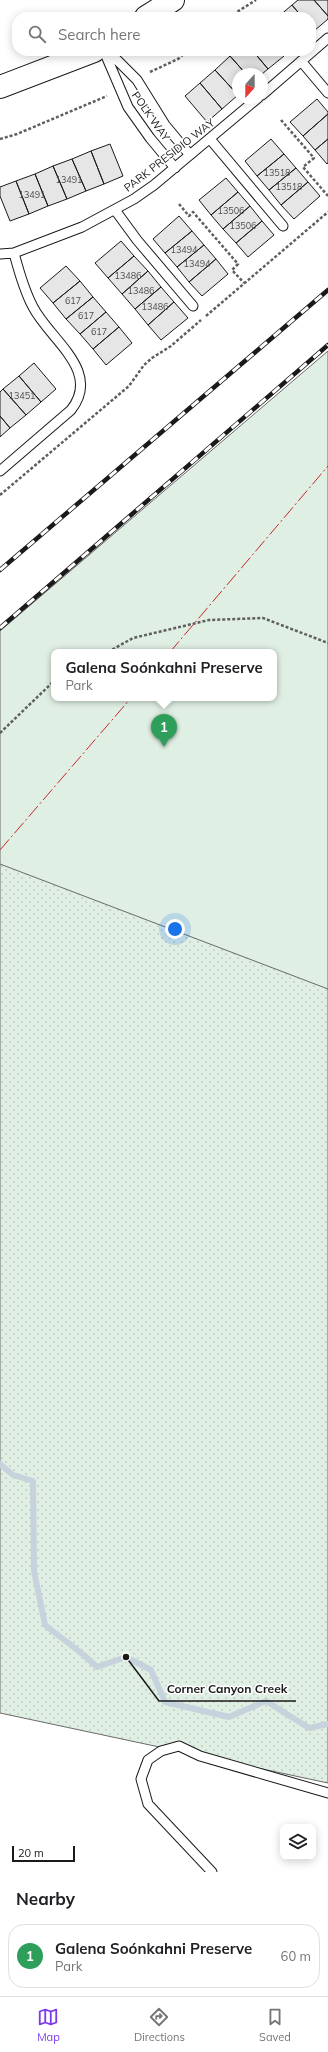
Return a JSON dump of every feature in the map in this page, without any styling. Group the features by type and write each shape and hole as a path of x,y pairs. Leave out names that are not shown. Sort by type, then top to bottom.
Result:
{"main road":[{"path":"154,12 173,0"},
{"path":"0,88 81,56"}],"lane":[{"path":"316,48 328,38"},
{"name":"POLK WAY","path":"106,56 119,90 138,123 175,168"},
{"name":"POLK WAY","path":"113,56 137,80 165,125 190,155"},
{"path":"268,89 307,56"},
{"path":"301,61 328,93"},
{"name":"PARK PRESIDIO WAY","path":"0,254 14,252 82,227 139,196 175,168 251,104"},
{"path":"210,139 283,226"},
{"path":"115,210 137,240 193,306"},
{"path":"0,471 71,410 76,403 80,390 79,371 34,309 19,274 14,252"},
{"path":"212,1872 148,1804 141,1778 148,1760 161,1751 179,1746 200,1756 328,1793"}],"path":[{"path":"237,12 256,0"},
{"path":"137,80 181,56"},
{"path":"0,139 17,134 119,90"},
{"path":"281,120 314,158 303,167 328,196"},
{"path":"179,204 189,216 193,212 238,264 232,270 244,283"},
{"path":"0,495 129,386 144,365 152,358 171,346 328,212"},
{"path":"113,649 133,638 209,620 263,618 328,643"},
{"path":"0,733 51,684"}],"green space":[{"path":"328,351 328,989 0,864 0,631"},
{"path":"328,455 328,1783 0,1713 0,743 51,700 277,701 277,649 275,649"}],"building":[{"path":"298,0 314,0 328,16 328,19 316,29 316,12 298,12 292,5"},
{"path":"314,0 328,0 328,16"},
{"path":"292,5 298,12 284,12"},
{"path":"230,56 257,56 267,68 241,68"},
{"path":"230,56 241,68 232,68 232,88 215,70"},
{"path":"257,56 284,56 268,69"},
{"path":"215,70 232,88 232,100 222,109 200,83"},
{"path":"200,83 222,109 207,122 185,96"},
{"path":"317,99 328,114 303,136 290,122"},
{"path":"328,114 328,139 315,150 303,136"},
{"path":"271,139 284,154 257,176 245,161"},
{"path":"328,139 328,163 327,164 315,150"},
{"path":"110,144 123,176 104,184 91,151"},
{"path":"91,151 104,184 86,191 72,159"},
{"path":"284,154 296,168 269,190 257,176"},
{"path":"72,159 86,191 67,199 53,166"},
{"path":"53,166 67,199 48,206 35,174"},
{"path":"296,168 308,182 281,205 269,190"},
{"path":"35,174 48,206 29,214 16,181"},
{"path":"226,178 238,192 211,215 199,200"},
{"path":"16,181 29,214 10,221 0,196 0,187"},
{"path":"308,182 320,196 294,219 281,205"},
{"path":"238,192 250,206 223,229 211,215"},
{"path":"250,206 262,221 236,243 223,229"},
{"path":"179,216 192,231 165,253 153,239"},
{"path":"262,221 274,235 248,257 236,243"},
{"path":"192,231 204,245 177,267 165,253"},
{"path":"121,241 134,256 108,278 95,263"},
{"path":"204,245 216,259 189,282 177,267"},
{"path":"134,256 148,271 122,294 108,278"},
{"path":"216,259 228,274 202,296 189,282"},
{"path":"66,266 80,281 53,303 40,288"},
{"path":"148,271 161,287 135,309 122,294"},
{"path":"80,281 93,297 66,319 53,303"},
{"path":"161,287 174,302 148,325 135,309"},
{"path":"93,297 106,312 80,334 66,319"},
{"path":"174,302 188,318 161,340 148,325"},
{"path":"106,312 119,327 93,349 80,334"},
{"path":"119,327 132,343 106,365 93,349"},
{"path":"34,363 56,389 41,402 19,376"},
{"path":"19,376 41,402 26,415 3,389"},
{"path":"3,389 26,415 10,428 0,416 0,392"},
{"path":"0,416 10,428 0,437"}],"waterway":[{"path":"0,1464 13,1475 33,1481 34,1571 45,1625 97,1667 126,1657 151,1670 165,1702 229,1717 266,1701 309,1728 328,1724"}],"railway":[{"path":"0,570 328,290"},
{"path":"0,628 328,345"}],"power":[{"path":"173,649 328,466"},
{"path":"0,850 128,701"}],"place":[{"name":"Galena Soónkahni Preserve","path":"164,747"},
{"name":"Corner Canyon Creek","path":"126,1657"}]}
